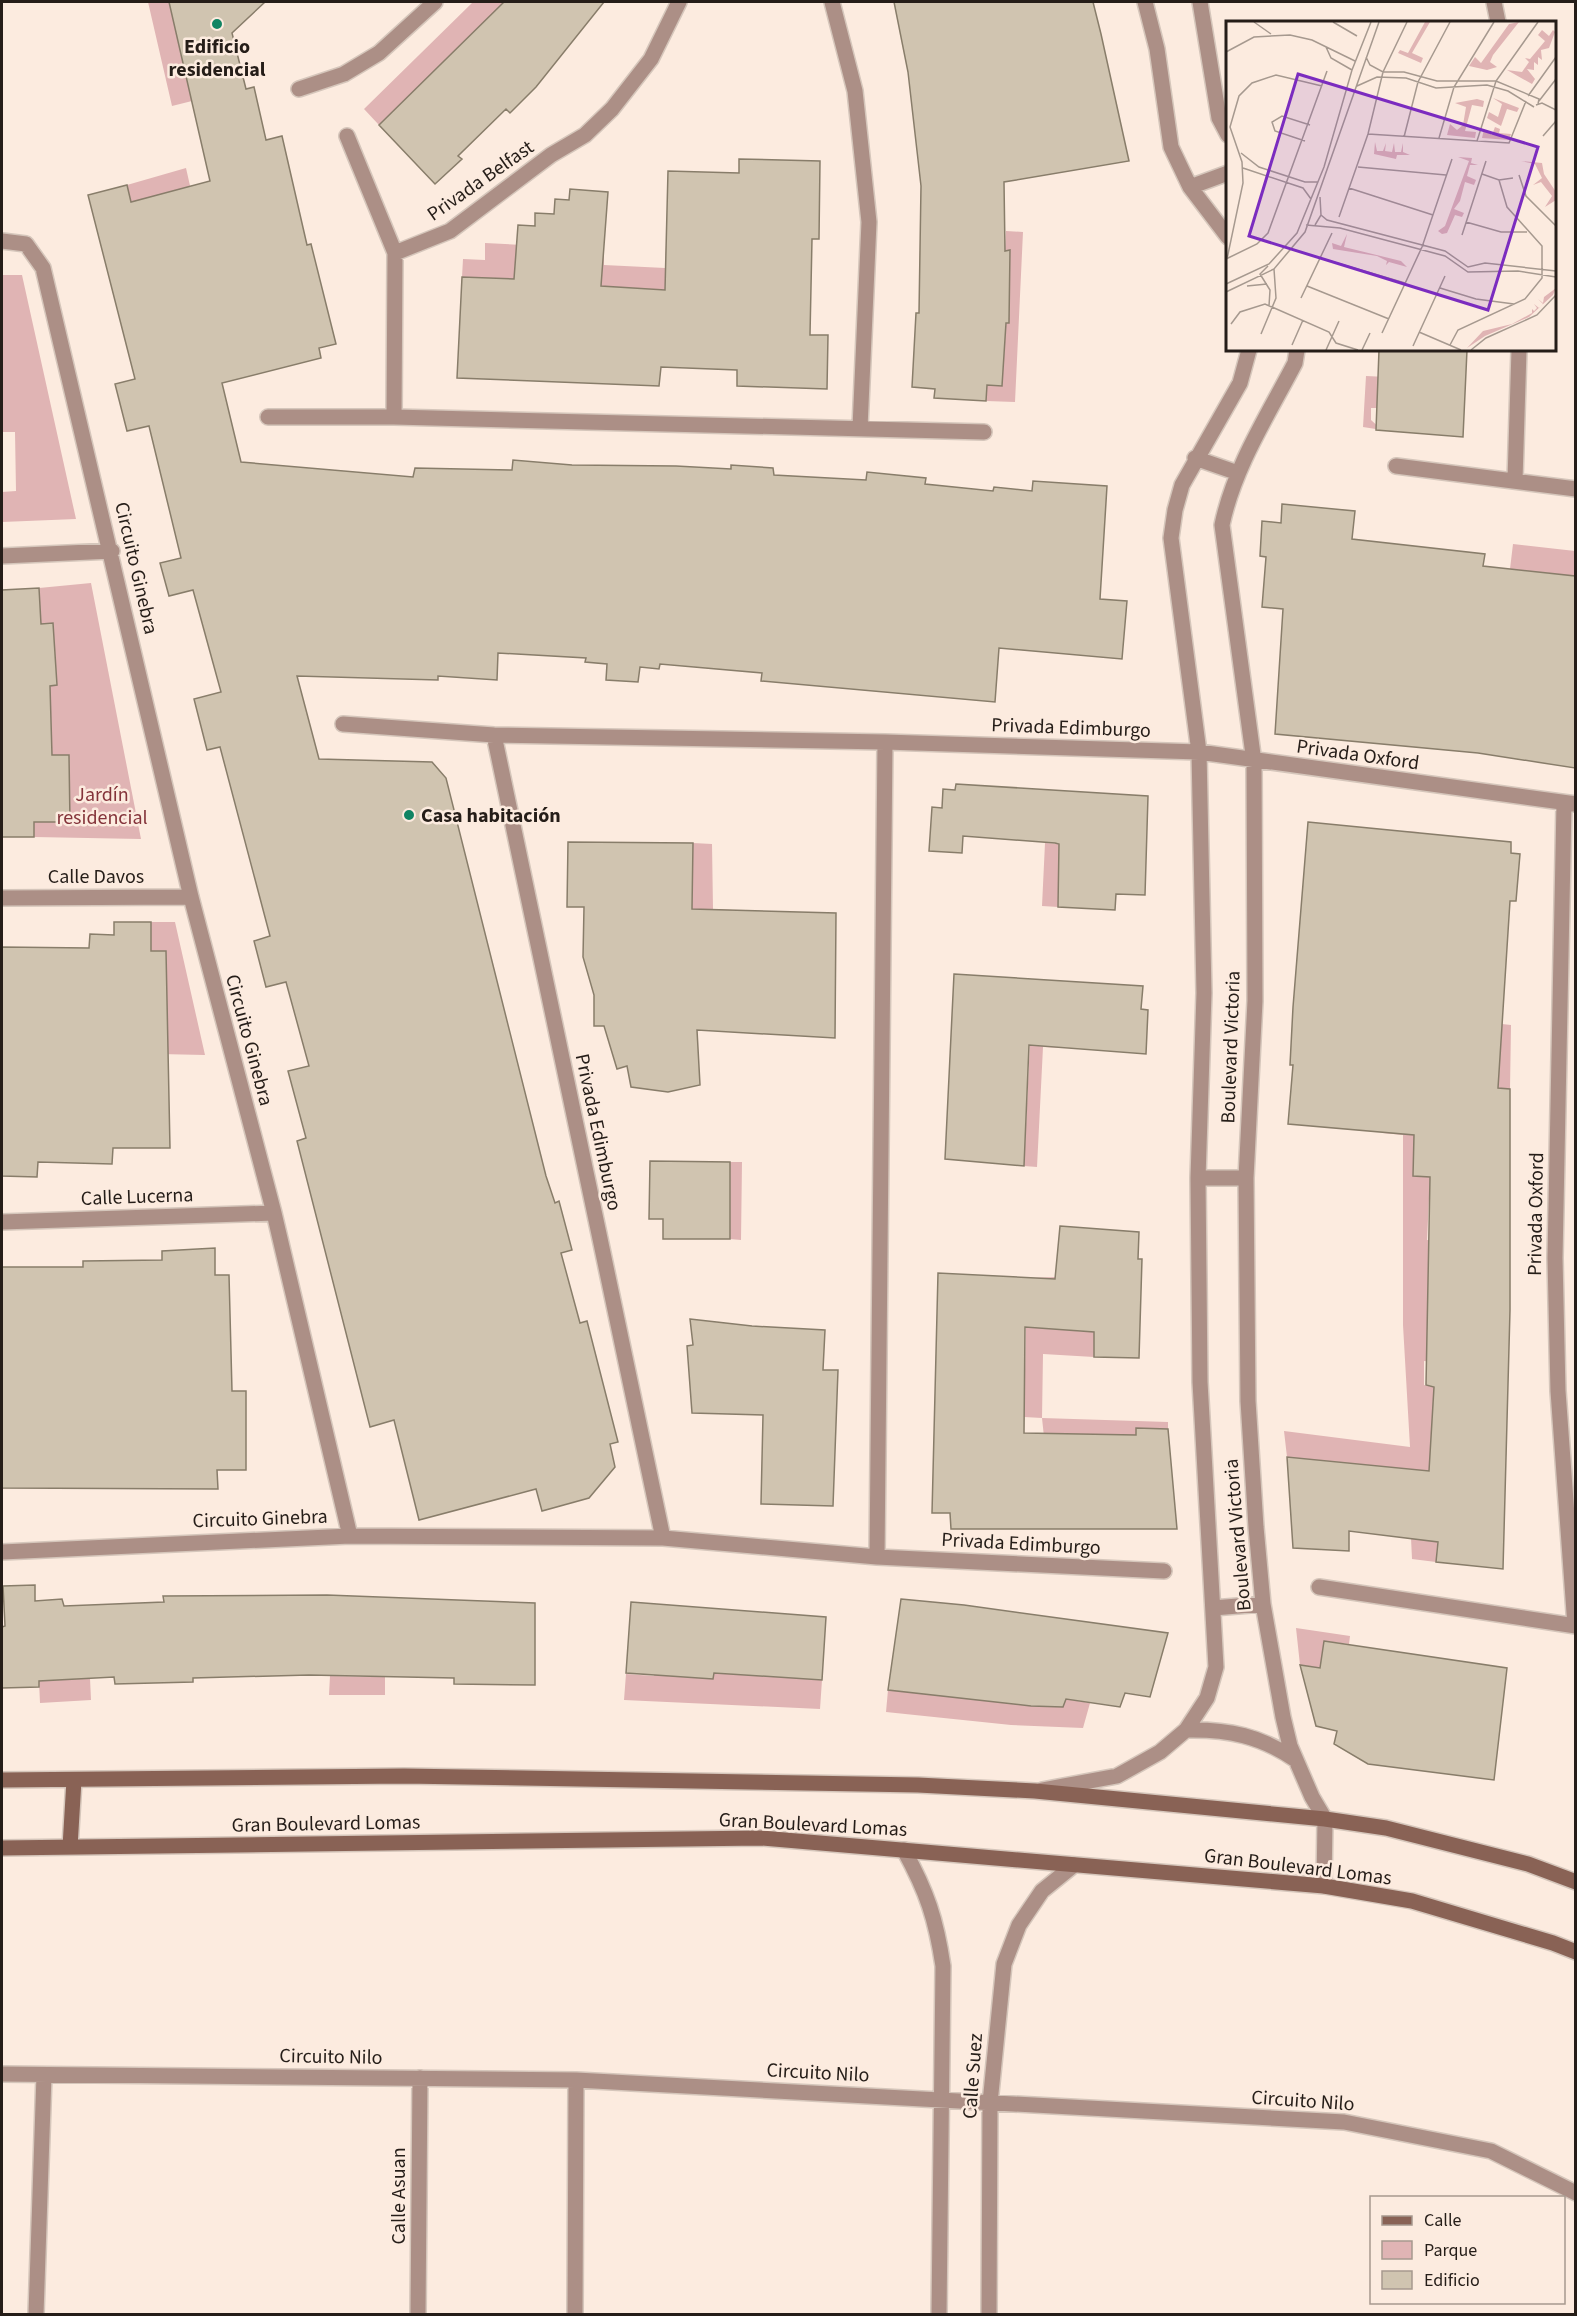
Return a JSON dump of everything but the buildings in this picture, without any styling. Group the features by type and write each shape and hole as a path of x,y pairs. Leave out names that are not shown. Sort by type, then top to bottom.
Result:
{"main road":[{"name":"Gran Boulevard Lomas","path":"2,1780 404,1776 918,1785 1035,1791 1325,1819 1386,1828 1449,1842 1528,1864 1575,1882"},
{"path":"70,1847 74,1780"},
{"name":"Gran Boulevard Lomas","path":"2,1848 761,1838 1324,1886 1412,1901 1543,1939 1575,1952"}],"street":[{"path":"299,89 344,74 379,53 435,2"},
{"name":"Privada Belfast","path":"395,254 450,231 551,155 585,135 612,109 651,59 679,2"},
{"path":"832,2 855,91 869,222 860,428"},
{"path":"1145,2 1157,49 1171,147 1190,187 1226,236"},
{"path":"1200,2 1219,118 1226,133"},
{"path":"1494,2 1498,21"},
{"path":"347,136 395,254 394,417"},
{"path":"1190,187 1226,173"},
{"name":"Circuito Ginebra","path":"2,241 26,244 43,268 112,551 191,897 274,1212 350,1536 2,1552"},
{"name":"Boulevard Victoria","path":"1035,1791 1117,1776 1160,1752 1186,1730 1207,1698 1216,1667 1202,1459 1198,1178 1204,993 1199,752 1171,538 1182,484 1240,384 1249,351"},
{"name":"Boulevard Victoria","path":"1297,351 1295,363 1238,473 1228,497 1222,525 1254,762 1255,1001 1246,1178 1248,1401 1263,1604 1283,1717 1296,1760 1312,1797 1325,1819"},
{"path":"1515,480 1519,351"},
{"path":"268,417 394,417 984,432"},
{"path":"1195,458 1238,473"},
{"path":"1396,466 1575,489"},
{"path":"2,556 112,551"},
{"name":"Privada Edimburgo","path":"343,724 494,735 885,742 1199,752 1254,762"},
{"name":"Privada Edimburgo","path":"494,735 663,1538"},
{"path":"876,1557 885,742"},
{"name":"Privada Oxford","path":"1254,762 1570,803 1555,1258 1558,1391 1575,1626 1319,1587"},
{"name":"Calle Davos","path":"2,898 191,897"},
{"path":"1198,1178 1246,1178"},
{"name":"Calle Lucerna","path":"2,1222 274,1212"},
{"name":"Privada Edimburgo","path":"350,1536 663,1538 876,1557 1164,1571"},
{"path":"1213,1608 1263,1604"},
{"path":"1186,1730 1231,1731 1275,1746 1296,1760"},
{"path":"1324,1886 1325,1819"},
{"name":"Calle Suez","path":"904,1850 924,1887 937,1926 943,1966 939,2314"},
{"name":"Calle Suez","path":"989,2314 990,2103 1004,1964 1019,1925 1042,1891 1074,1865"},
{"name":"Circuito Nilo","path":"2,2074 576,2080 1344,2122 1491,2151 1575,2193"},
{"path":"36,2314 44,2075"},
{"name":"Calle Asuan","path":"418,2314 420,2078"},
{"path":"575,2314 576,2080"}],"green space":[{"path":"148,2 169,2 192,101 172,106"},
{"path":"473,2 535,2 509,33 379,125 364,109"},
{"path":"186,168 202,239 131,202 127,185"},
{"path":"1006,231 1023,232 1015,402 986,401 987,385 1002,385 1006,323 1009,323 1010,251 1005,251"},
{"path":"485,243 604,249 604,265 665,268 666,246 725,249 725,293 631,288 601,296 601,285 462,277 463,259 485,260"},
{"path":"2,275 22,275 76,519 2,522 2,492 16,491 15,432 2,432"},
{"path":"1366,376 1387,377 1385,408 1371,408 1371,420 1382,430 1363,427"},
{"path":"1513,544 1575,551 1575,576 1510,569"},
{"name":"Jardín residencial","path":"91,583 141,839 34,837 34,822 70,822 69,755 52,755 51,717 7,743 2,743 2,688 57,685 53,624 41,624 39,588"},
{"path":"1402,831 1419,832 1403,1134 1415,1135 1413,1176 1430,1177 1427,1240 1439,1241 1437,1362 1424,1361 1424,1385 1434,1387 1436,1562 1412,1559 1411,1538 1348,1464 1287,1457 1284,1431 1410,1447 1403,1325 1403,1135 1383,1133"},
{"path":"693,843 712,844 713,909 732,910 727,1032 681,1028 689,908 692,908"},
{"path":"1045,843 1076,845 1074,891 1058,890 1058,907 1042,906"},
{"path":"151,922 175,922 205,1055 114,1053 60,1067 2,1066 2,1033 30,1033 151,951"},
{"path":"1033,980 1069,982 1065,1048 1043,1047 1037,1167 1024,1166"},
{"path":"1502,1024 1511,1025 1510,1089 1498,1088"},
{"path":"730,1162 742,1162 741,1240 730,1239"},
{"path":"1055,1277 1076,1310 1075,1331 1094,1332 1094,1357 1043,1354 1042,1418 1024,1417 1027,1278"},
{"path":"1042,1418 1168,1422 1168,1429 1136,1428 1136,1456 1106,1435 1044,1437"},
{"path":"1296,1628 1350,1636 1349,1644 1324,1641 1320,1668 1300,1665"},
{"path":"655,1665 822,1680 820,1709 624,1700 626,1674 654,1676"},
{"path":"330,1676 385,1677 385,1695 329,1695"},
{"path":"90,1678 91,1700 40,1703 39,1681"},
{"path":"888,1690 1063,1707 1066,1699 1090,1703 1083,1728 1011,1725 886,1712"}],"place":[{"name":"Edificio residencial","path":"217,24"},
{"name":"Casa habitación","path":"409,815"}]}
